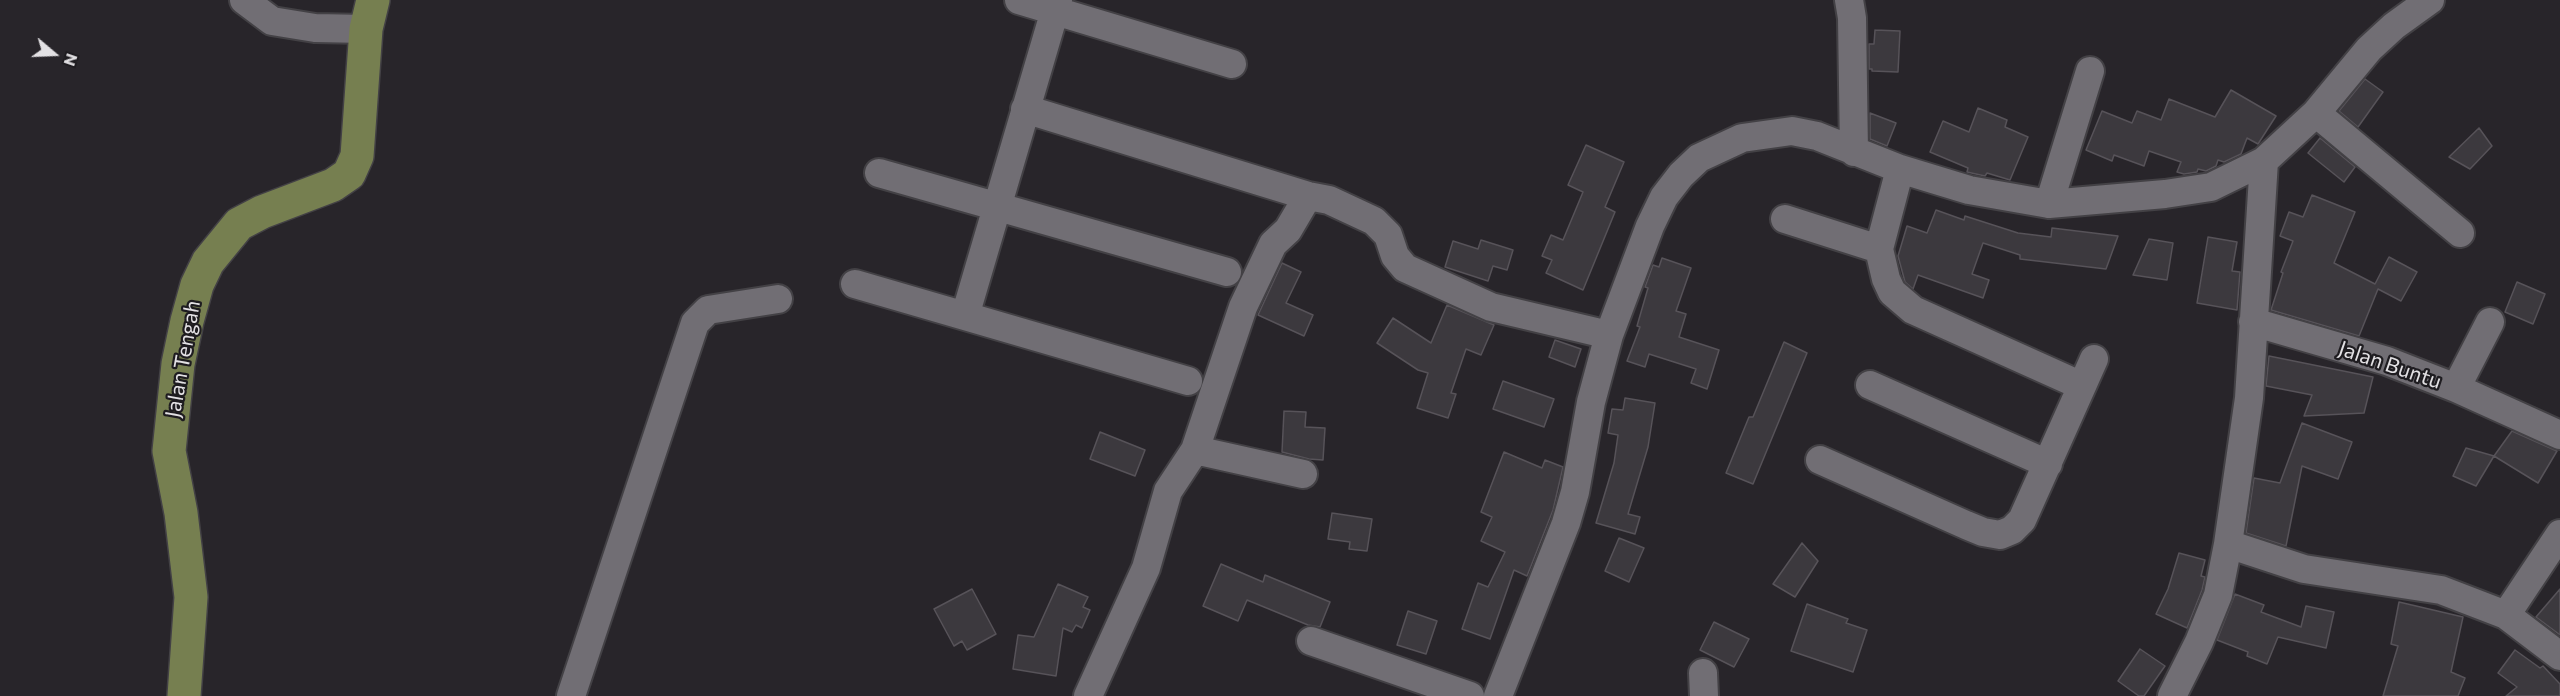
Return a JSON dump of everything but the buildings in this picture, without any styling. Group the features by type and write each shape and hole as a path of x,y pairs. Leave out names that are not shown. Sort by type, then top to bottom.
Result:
{"main road":[{"name":"Jalan Tengah","path":"184,696 191,597 181,513 168,451 178,364 187,321 197,285 208,262 239,224 262,212 333,185 349,174 357,156 369,15"}],"street":[{"path":"244,0 272,21 315,28 369,15"},
{"path":"1019,0 1056,5 1232,64"},
{"path":"1849,0 1854,152"},
{"path":"1498,696 1569,512 1575,492 1591,402 1609,335 1650,226 1664,197 1681,175 1699,158 1742,138 1792,131 1817,136 1900,169 1969,190 2049,204 2165,194 2211,187 2264,161 2316,113 2369,49 2394,26 2430,0"},
{"path":"965,316 1056,5"},
{"path":"2049,204 2091,71"},
{"path":"1026,109 1308,196 1329,200 1374,221 1388,236 1395,256 1405,268 1491,307 1609,335"},
{"path":"2316,113 2460,233"},
{"path":"2172,696 2199,642 2218,595 2228,544 2249,398 2264,161"},
{"path":"1900,169 1879,249 1886,279 1892,292 1913,310 2082,386"},
{"path":"879,173 1227,272"},
{"path":"1088,696 1146,568 1168,491 1195,450 1243,307 1273,244 1288,230 1308,196"},
{"path":"1785,219 1879,249"},
{"path":"855,284 1188,381"},
{"path":"571,696 695,323 708,310 778,299"},
{"name":"Jalan Buntu","path":"2253,322 2387,361 2456,388 2490,322"},
{"path":"1820,460 1965,525 2000,535 2012,530 2022,520 2094,359"},
{"path":"1870,385 2048,464"},
{"path":"2456,388 2560,435"},
{"path":"1195,450 1303,474"},
{"path":"2506,615 2560,534"},
{"path":"2228,544 2304,568 2441,590 2506,615 2560,656"},
{"path":"1311,641 1470,696"}]}
